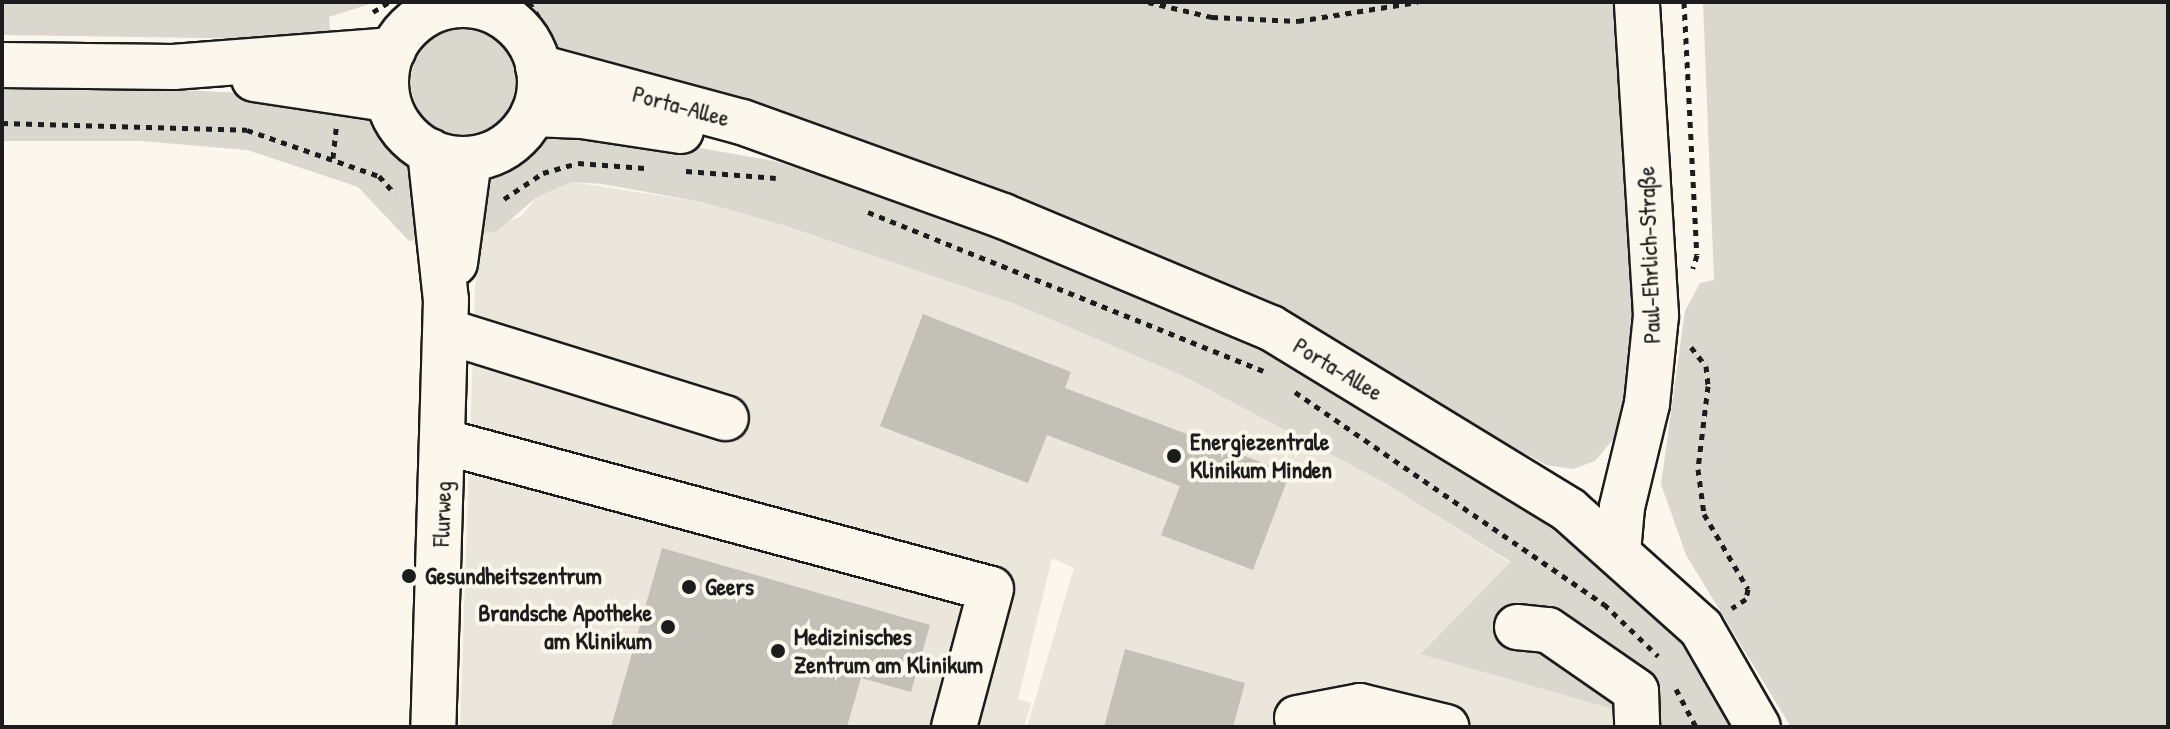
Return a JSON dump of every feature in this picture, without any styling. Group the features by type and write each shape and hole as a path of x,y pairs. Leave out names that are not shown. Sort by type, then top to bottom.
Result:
{"street":[{"name":"Paul-Ehrlich-Straße","path":"1618,552 1622,507 1647,404 1656,315 1637,2"},
{"path":"466,5 520,31 538,67 533,114 507,145 449,155 396,120 387,99 393,50 405,30 466,5"},
{"path":"2,65 173,67 393,50"},
{"path":"173,67 387,99"},
{"name":"Porta-Allee","path":"538,67 742,122 1003,216 1271,328 1569,510 1701,628 1758,727"},
{"name":"Porta-Allee","path":"533,114 582,116 821,153"},
{"name":"Flurweg","path":"433,727 445,442 449,155"},
{"path":"446,316 726,418"},
{"path":"445,442 991,589 954,727"},
{"path":"1517,627 1548,630 1652,691"},
{"path":"1297,718 1360,706 1446,727"}],"path":[{"path":"1148,2 1212,17 1298,21 1418,2"},
{"path":"1684,2 1697,255 1685,280"},
{"path":"2,123 247,130 379,176 408,208 449,205 487,212 543,173 578,163 658,169"},
{"path":"674,170 785,178"},
{"path":"858,208 1268,373"},
{"path":"1652,691 1701,628 1746,599 1748,589 1704,514 1698,469 1706,366 1681,337 1680,314 1656,315"},
{"path":"1281,382 1604,604 1652,691 1696,727"}],"shaded area":[{"path":"2,2 376,2 329,17 331,40 2,35"},
{"path":"513,2 1623,2 1636,268 1633,392 1616,436 1595,461 1573,469 1546,465 1223,286 1068,218 849,138 552,49"},
{"path":"1703,2 2168,2 2168,727 1791,727 1686,555 1661,484 1685,311 1700,283 1714,280"},
{"path":"464,29 484,33 502,44 513,62 517,82 513,102 502,120 484,131 464,135 444,131 426,120 415,102 411,82 415,62 426,44 444,33"},
{"path":"2,82 312,96 374,115 413,164 424,238 409,241 358,187 247,150 141,141 2,141"},
{"path":"566,130 633,136 774,161 933,210 1246,343 1394,420 1544,513 1618,573 1694,652 1735,727 1646,727 1642,717 1420,654 1511,562 1383,482 1185,377 1015,304 783,225 702,202 602,184 572,182 537,197 496,232 477,231 481,185 491,170 536,138"},
{"path":"572,182 702,202 783,225 1015,304 1185,377 1383,482 1511,563 1420,653 1643,717 1646,727 1027,727 1074,568 1052,558 1018,699 1031,703 1024,727 460,727 477,231 520,217 537,197"}],"building":[{"name":"Energiezentrale Klinikum Minden","path":"923,314 1071,372 1065,388 1290,473 1253,570 1161,535 1180,486 1047,435 1028,483 880,426"},
{"name":"Medizinisches Zentrum am Klinikum","path":"662,548 930,625 911,692 861,678 847,727 611,727"},
{"path":"1125,649 1245,683 1233,727 1104,727"}],"place":[{"name":"Energiezentrale Klinikum Minden","path":"1174,456"},
{"name":"Gesundheitszentrum","path":"409,576"},
{"name":"Geers","path":"689,587"},
{"name":"Brandsche Apotheke am Klinikum","path":"668,627"},
{"name":"Medizinisches Zentrum am Klinikum","path":"778,651"}]}
